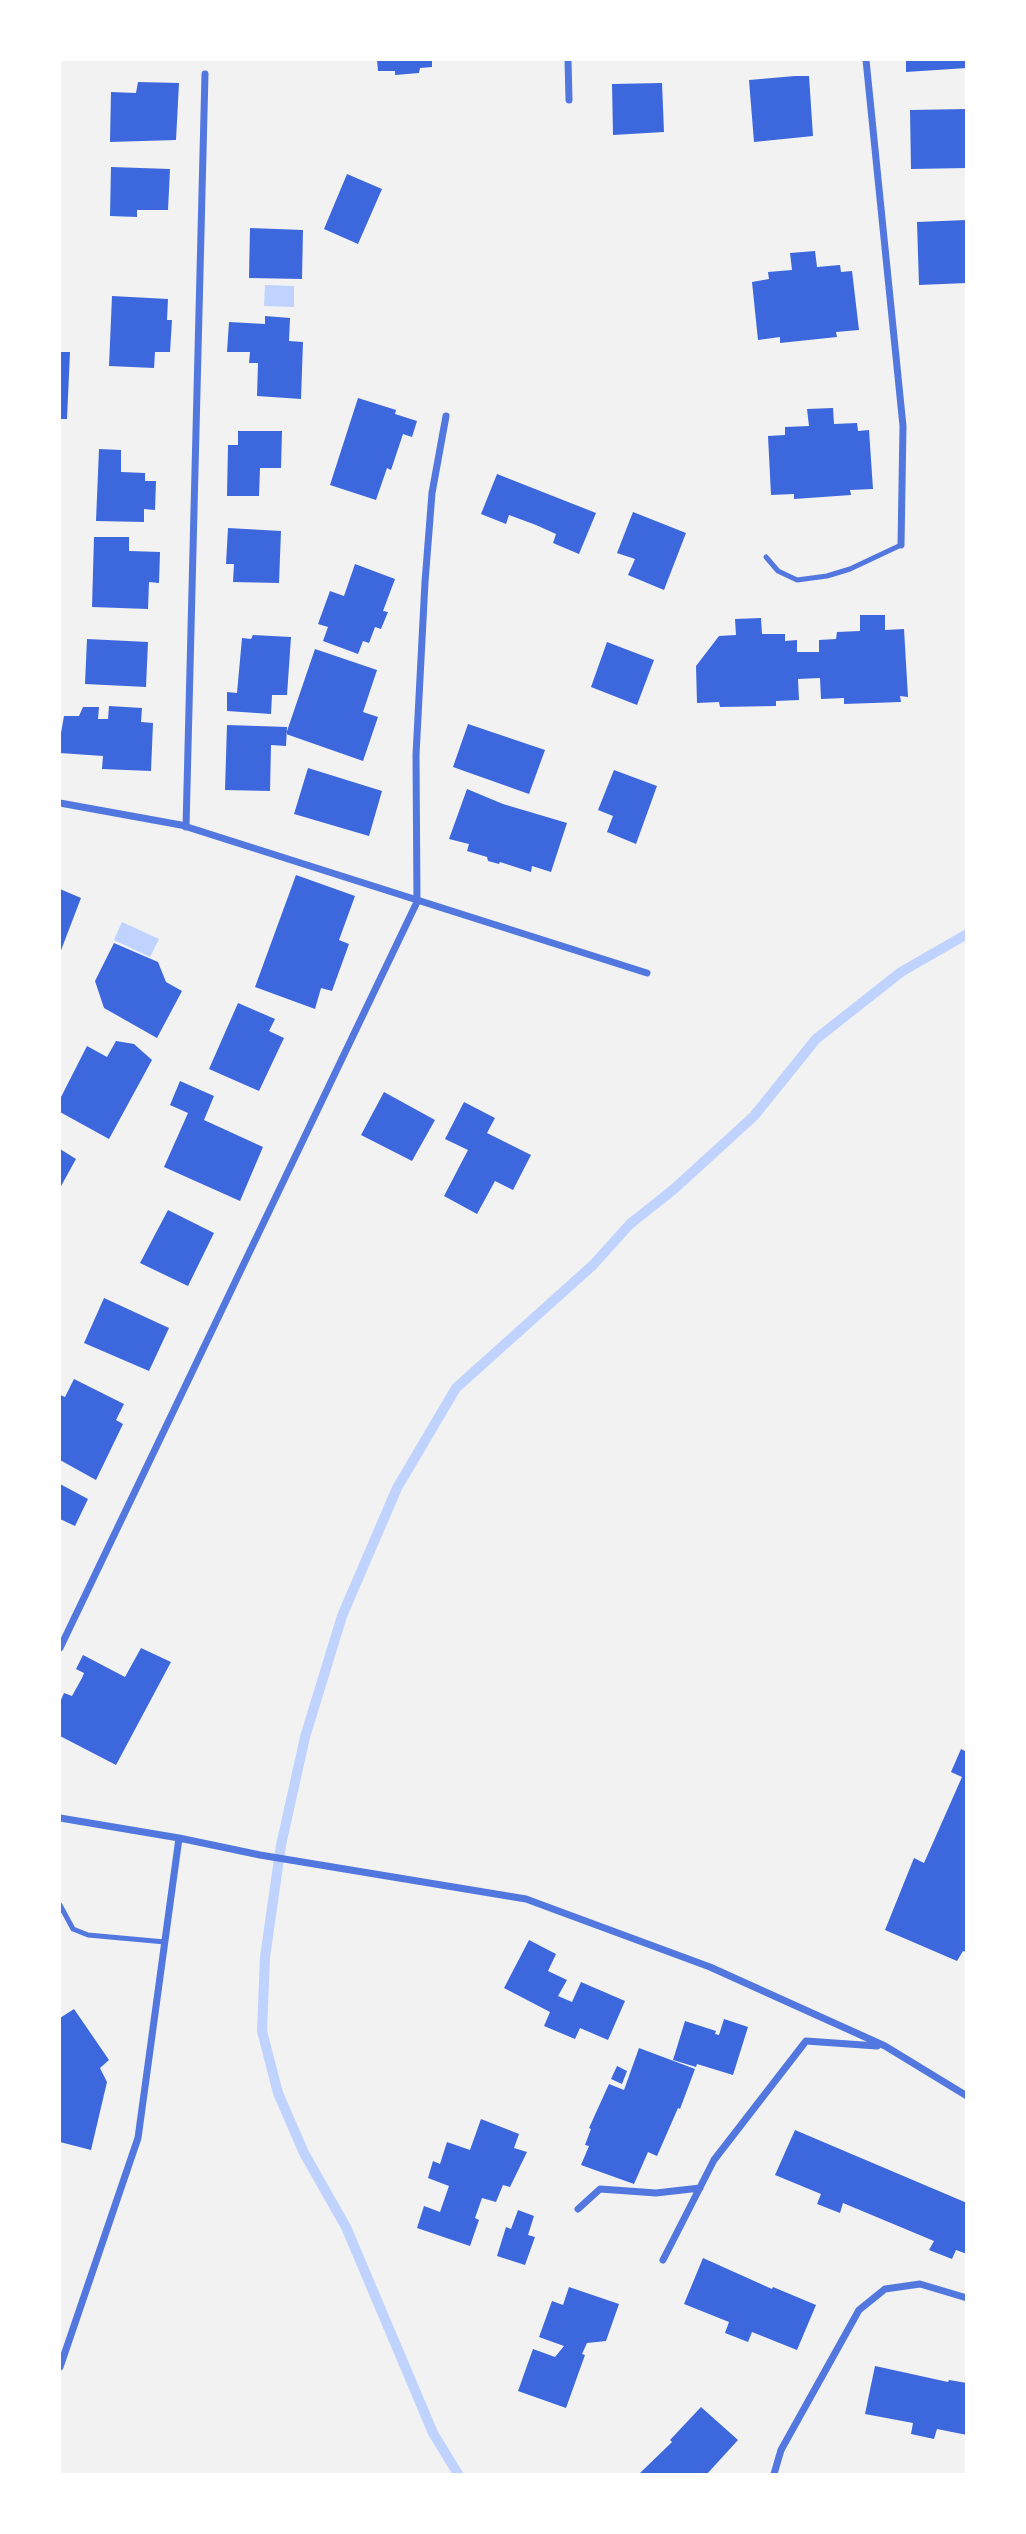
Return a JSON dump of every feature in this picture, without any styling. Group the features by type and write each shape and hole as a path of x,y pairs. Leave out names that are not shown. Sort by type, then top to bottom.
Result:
{"street":[{"path":"568,60 569,100"},
{"path":"866,60 903,426 901,545"},
{"path":"186,827 205,74"},
{"path":"60,1648 417,902 416,755 425,582 432,493 446,416"},
{"path":"60,803 186,827 647,973"},
{"path":"60,1818 180,1838 260,1855 526,1899 710,1967 884,2046 967,2096"},
{"path":"60,2367 138,2138 180,1838"},
{"path":"663,2260 715,2160 806,2041 884,2046"},
{"path":"578,2209 600,2189 656,2193 700,2188"},
{"path":"774,2474 781,2450 859,2310 885,2289 920,2284 967,2298"}],"lane":[{"path":"766,557 778,571 797,580 827,576 850,569 901,545"},
{"path":"60,1905 73,1929 88,1935 165,1942"}],"water":[{"path":"265,285 294,286 294,307 264,306"},
{"path":"122,922 159,939 150,957 114,940"}],"building":[{"path":"377,60 432,60 432,67 420,68 419,73 395,75 395,71 378,71"},
{"path":"906,60 967,60 967,68 906,72"},
{"path":"809,76 813,136 754,142 749,80"},
{"path":"138,82 179,83 176,140 110,142 111,92 136,93"},
{"path":"662,83 664,132 613,135 612,84"},
{"path":"967,109 967,168 911,169 910,110"},
{"path":"111,167 170,169 168,210 137,210 137,217 110,216"},
{"path":"347,174 382,189 358,244 324,229"},
{"path":"967,220 967,283 919,285 917,222"},
{"path":"250,228 303,230 302,279 249,278"},
{"path":"815,251 817,267 840,265 841,272 852,271 859,330 836,332 837,337 780,343 780,337 758,340 752,282 769,279 768,272 792,270 790,253"},
{"path":"112,296 168,299 167,320 172,320 170,352 155,352 154,368 109,366"},
{"path":"265,316 290,318 289,341 303,342 301,399 257,396 258,363 249,363 250,352 227,352 229,322 265,324"},
{"path":"60,352 70,352 67,419 60,419"},
{"path":"358,398 396,410 395,414 417,421 412,437 403,434 391,470 387,468 376,500 330,485"},
{"path":"833,408 834,424 857,423 858,431 869,430 873,489 850,490 851,495 794,499 794,494 771,495 768,436 785,435 785,427 809,426 807,409"},
{"path":"238,431 282,431 281,468 260,468 259,496 227,496 228,445 238,445"},
{"path":"99,449 121,450 121,472 145,473 145,481 156,481 155,510 144,509 144,522 96,521"},
{"path":"497,474 596,513 579,554 553,543 556,534 536,525 509,515 506,524 481,514"},
{"path":"633,512 686,533 664,590 628,575 635,559 617,553"},
{"path":"228,528 281,531 279,583 233,582 234,564 226,564"},
{"path":"94,537 129,537 129,551 160,552 159,583 149,582 148,609 92,607"},
{"path":"355,564 395,579 383,611 388,612 381,629 375,627 369,643 363,641 358,654 323,641 328,627 318,624 330,591 344,596"},
{"path":"860,615 885,615 885,630 904,629 908,697 900,696 901,702 844,704 844,698 821,699 820,678 798,679 799,700 776,701 776,706 720,707 719,702 697,703 696,666 719,636 736,635 735,619 761,618 762,634 785,634 785,641 797,640 797,652 819,652 819,640 836,639 837,632 860,631"},
{"path":"253,635 291,637 287,695 272,695 271,714 227,711 227,692 237,693 242,638 251,639"},
{"path":"87,639 148,642 146,687 85,684"},
{"path":"607,642 654,660 637,705 591,687"},
{"path":"315,649 377,670 363,712 378,717 363,761 286,734"},
{"path":"109,706 142,708 141,722 153,723 151,771 102,769 103,756 60,753 64,716 79,716 83,707 99,707 98,719 108,719"},
{"path":"468,724 545,750 529,794 453,767"},
{"path":"227,725 287,727 286,746 271,745 270,791 225,790"},
{"path":"308,768 382,791 369,836 294,814"},
{"path":"614,770 657,786 636,844 607,832 613,816 598,810"},
{"path":"467,789 503,804 567,823 551,872 532,866 531,872 488,861 487,857 467,851 469,844 449,839"},
{"path":"296,875 355,896 339,940 349,944 332,991 321,988 315,1009 255,987"},
{"path":"60,889 81,898 60,953"},
{"path":"114,943 158,962 166,982 182,991 157,1038 104,1008 95,981"},
{"path":"238,1003 275,1019 269,1031 284,1038 259,1091 209,1069"},
{"path":"116,1041 134,1044 152,1060 109,1139 60,1112 60,1099 87,1046 107,1057"},
{"path":"180,1081 214,1096 204,1120 263,1147 240,1201 164,1167 188,1113 170,1105"},
{"path":"384,1092 435,1120 412,1161 361,1135"},
{"path":"464,1102 495,1118 487,1133 531,1155 513,1190 495,1181 477,1214 444,1196 468,1150 445,1139"},
{"path":"60,1149 76,1159 60,1188"},
{"path":"168,1210 214,1233 188,1286 140,1263"},
{"path":"104,1298 169,1328 149,1371 84,1343"},
{"path":"74,1379 124,1404 116,1420 123,1424 96,1480 60,1460 60,1395 65,1397"},
{"path":"60,1484 88,1499 75,1526 60,1519"},
{"path":"141,1648 171,1662 116,1765 60,1736 60,1702 64,1693 72,1696 82,1678 84,1673 76,1669 83,1655 125,1677"},
{"path":"961,1749 967,1752 967,1952 963,1951 957,1961 885,1930 914,1858 924,1863 962,1777 951,1772"},
{"path":"529,1940 556,1954 548,1971 567,1980 558,1996 572,2002 581,1982 625,2001 608,2040 580,2028 575,2039 544,2026 550,2012 504,1988"},
{"path":"74,2009 109,2060 100,2068 107,2082 91,2150 60,2142 60,2018"},
{"path":"724,2019 748,2027 733,2075 673,2060 685,2021 716,2031 715,2034 719,2035"},
{"path":"639,2048 695,2069 680,2109 678,2108 657,2156 648,2152 634,2184 581,2165 589,2146 585,2145 591,2129 589,2128 609,2084 624,2090"},
{"path":"617,2066 627,2071 622,2084 611,2079"},
{"path":"481,2119 519,2134 514,2148 527,2152 510,2187 503,2185 496,2202 482,2198 475,2218 479,2220 470,2246 417,2228 424,2206 440,2212 449,2186 428,2178 433,2161 440,2164 447,2142 470,2150"},
{"path":"795,2130 967,2203 967,2254 956,2250 952,2259 929,2250 934,2241 843,2203 840,2213 817,2204 821,2194 775,2175"},
{"path":"518,2210 534,2216 528,2235 535,2237 525,2265 497,2256 506,2227 511,2229"},
{"path":"703,2258 772,2289 773,2287 816,2305 797,2350 752,2332 748,2342 725,2333 729,2322 684,2304"},
{"path":"569,2287 619,2304 606,2341 587,2343 566,2408 518,2391 533,2349 555,2357 564,2346 539,2337 552,2301 563,2305"},
{"path":"875,2366 948,2382 967,2383 967,2435 937,2429 934,2439 911,2434 913,2423 865,2414"},
{"path":"701,2407 738,2440 707,2474 639,2474 672,2442 670,2440"}],"waterway":[{"path":"458,2474 433,2433 346,2227 304,2153 278,2093 262,2031 265,1957 281,1845 305,1737 342,1616 397,1488 456,1388 593,1265 630,1224 674,1189 754,1116 816,1039 901,972 967,934"}]}
